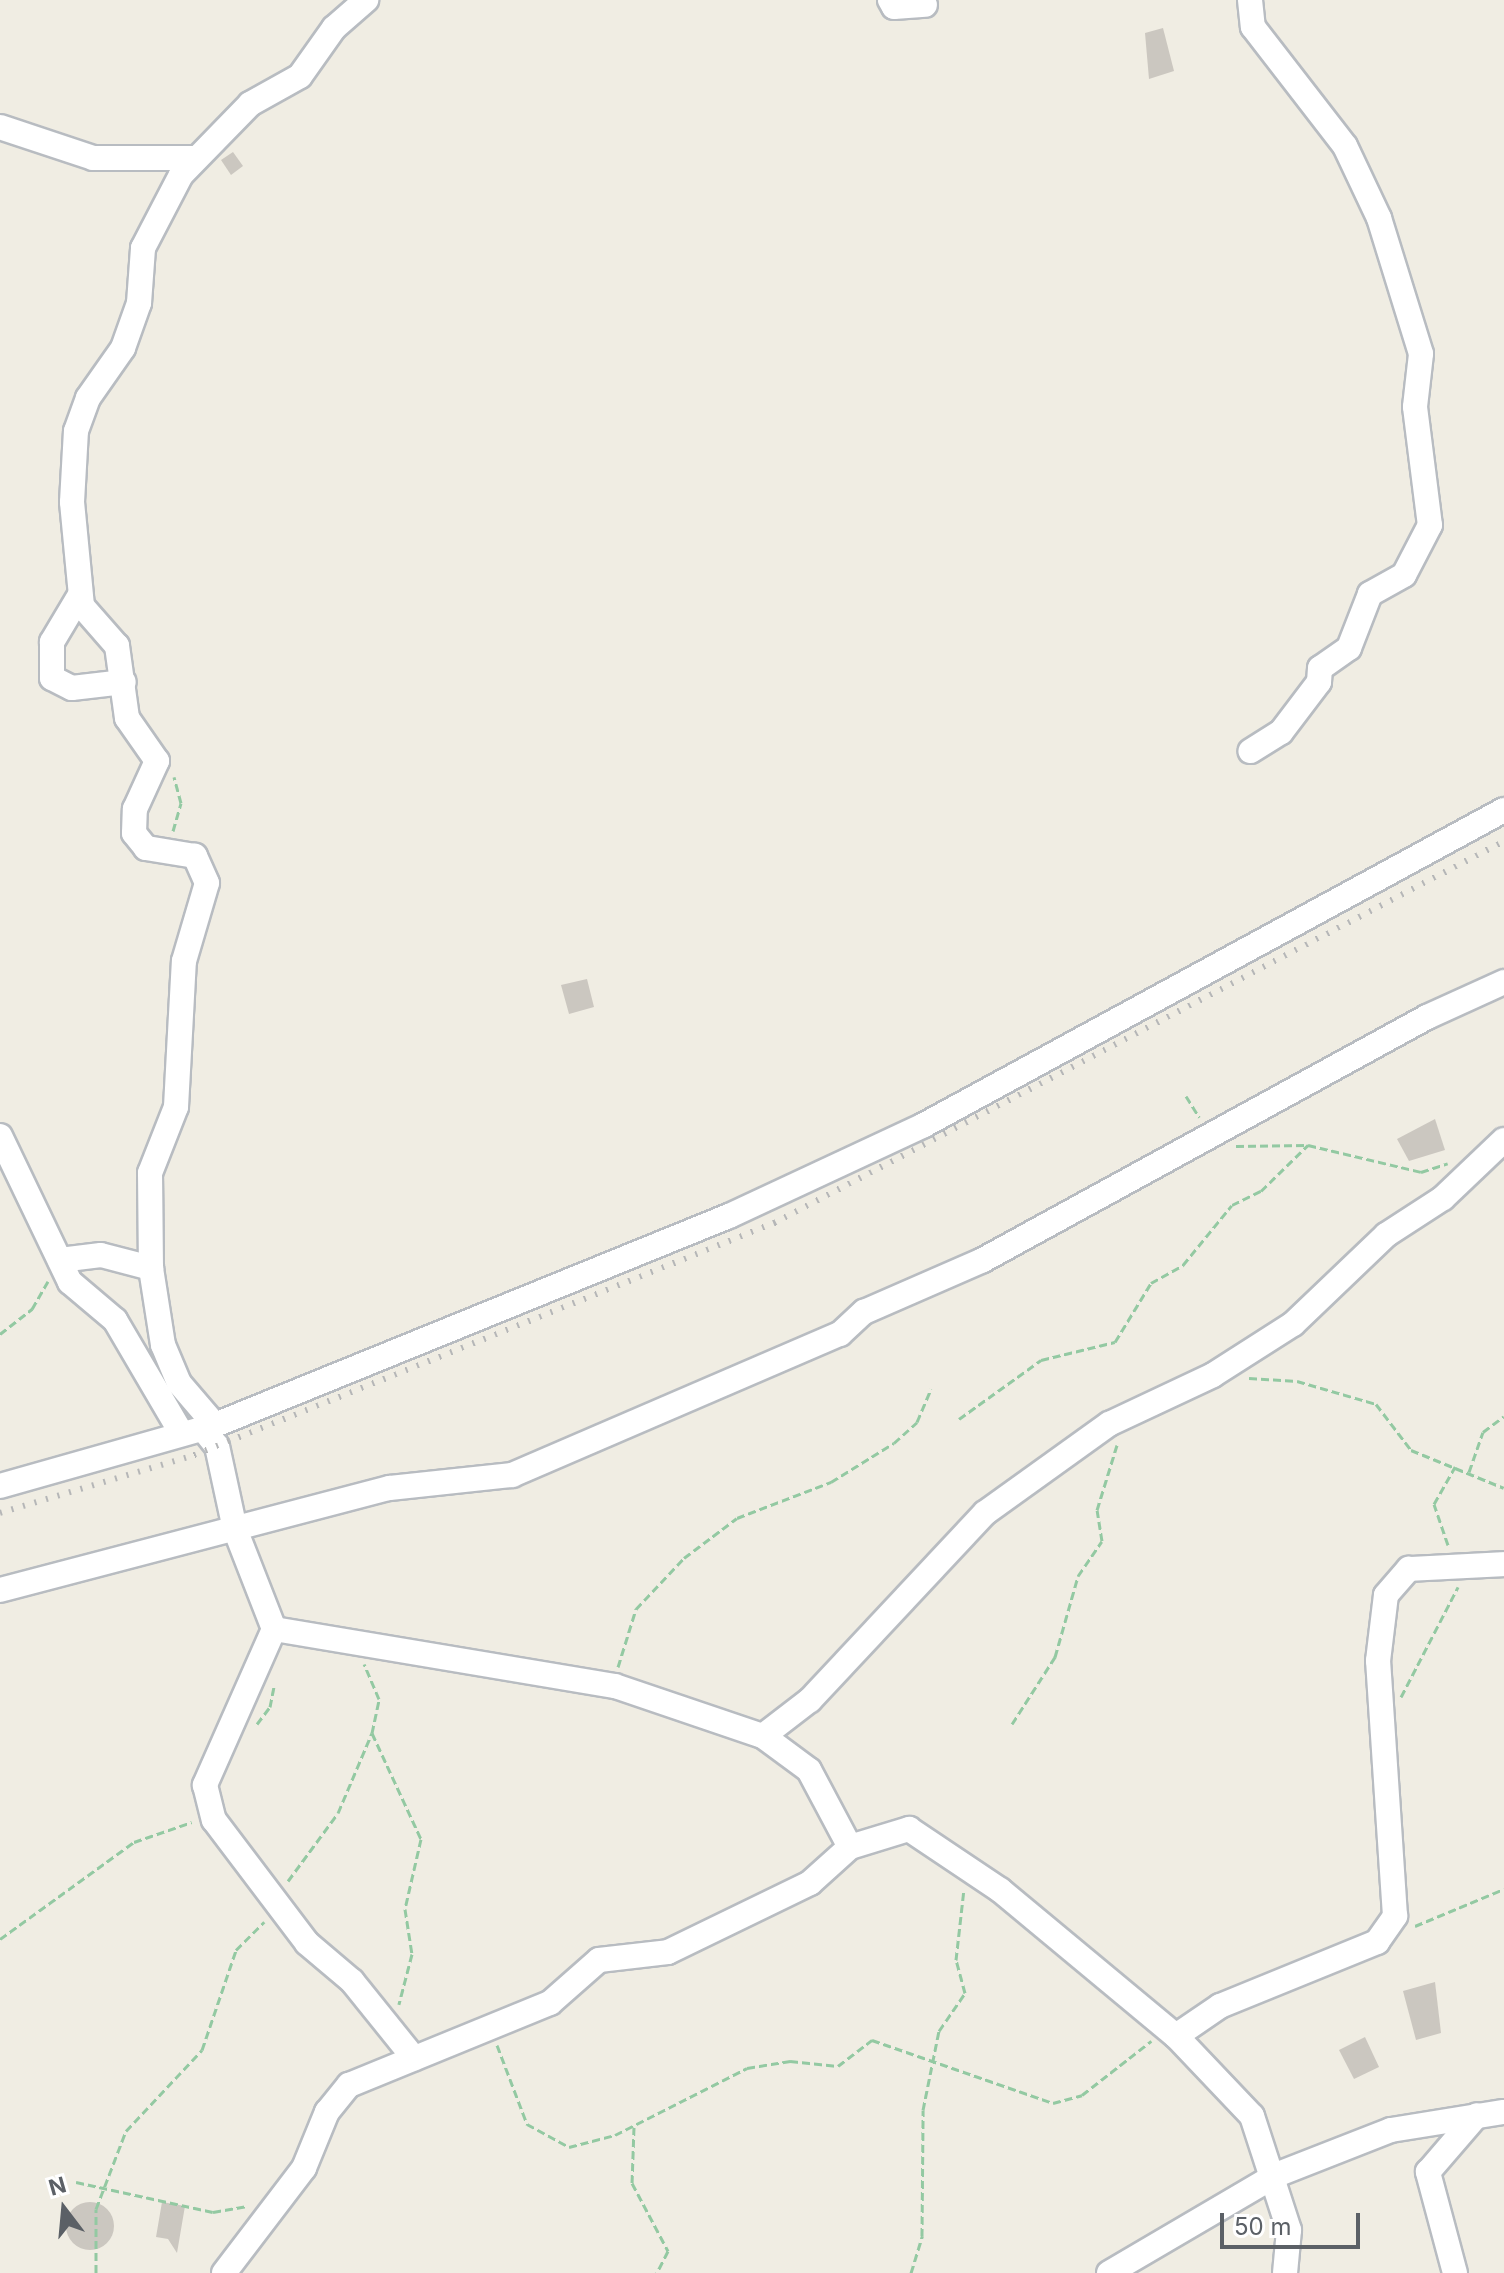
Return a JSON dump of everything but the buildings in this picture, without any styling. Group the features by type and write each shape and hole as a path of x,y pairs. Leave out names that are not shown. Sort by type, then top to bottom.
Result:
{"street":[{"path":"200,1429 169,1358 151,1268 150,1173 176,1107 184,961 207,883 195,856 180,851 146,848 134,833 135,809 157,761 127,718 117,646 80,595 72,502 76,431 88,398 123,348 149,231 195,158 257,99 300,76 334,28 366,0"},
{"path":"890,0 894,7 925,5"},
{"path":"1250,0 1253,27 1345,146 1379,218 1421,354 1415,407 1430,525 1404,575 1370,594 1349,648 1320,668 1319,682 1281,732 1251,751"},
{"path":"0,127 93,158 195,158"},
{"path":"80,595 52,642 52,678 72,688 124,682"},
{"path":"0,1486 200,1429 475,1326 910,1131 1504,810"},
{"path":"0,1590 390,1488 512,1475 665,1411 724,1378 766,1368 840,1334 864,1312 983,1260 1213,1132 1504,982"},
{"path":"0,1136 74,1288 115,1320 200,1429 217,1446 235,1529 274,1629 223,1735 205,1785 209,1804 307,1943 352,1981 389,2036 414,2058"},
{"path":"763,1736 810,1700 870,1628 985,1513 1109,1424 1213,1375 1293,1324 1386,1235 1483,1161 1504,1140"},
{"path":"60,1260 101,1255 151,1268"},
{"path":"1171,2033 1220,2006 1377,1942 1395,1916 1385,1720 1378,1661 1386,1595 1409,1569 1457,1564 1504,1564"},
{"path":"274,1629 615,1686 763,1736 809,1770 850,1847"},
{"path":"224,2273 280,2195 304,2168 337,2095 414,2058 492,2030 550,2003 599,1960 668,1952 810,1883 850,1847 909,1829 968,1868 1171,2033 1252,2116 1276,2175 1289,2230 1285,2273"},
{"path":"1109,2273 1276,2175 1391,2130 1504,2112"},
{"path":"1455,2273 1428,2172 1477,2115"}],"path":[{"path":"157,761 181,792 173,830 180,851"},
{"path":"1186,1096 1213,1132 1251,1151 1308,1145 1421,1172 1483,1161"},
{"path":"959,1419 1041,1360 1115,1342 1151,1283 1183,1265 1220,1216 1261,1191 1308,1145"},
{"path":"0,1334 32,1309 60,1260"},
{"path":"1213,1375 1288,1379 1376,1404 1411,1450 1504,1488"},
{"path":"615,1686 636,1609 684,1558 737,1518 831,1482 894,1443 917,1422 931,1389"},
{"path":"1012,1724 1055,1657 1078,1576 1102,1541 1096,1521 1103,1480 1137,1412"},
{"path":"1469,1472 1483,1432 1504,1416"},
{"path":"1385,1720 1449,1615 1457,1564 1434,1504 1455,1467"},
{"path":"96,2273 96,2209 126,2131 202,2050 236,1950 277,1903 300,1858 338,1813 372,1733 379,1699 348,1639"},
{"path":"250,1731 270,1707 273,1673"},
{"path":"372,1733 422,1847 405,1909 411,1965 389,2036"},
{"path":"0,1939 134,1842 187,1825 209,1804"},
{"path":"911,2273 922,2236 918,2135 938,2064 939,2031 965,1993 956,1960 968,1868"},
{"path":"1377,1942 1504,1889"},
{"path":"492,2030 537,2135 569,2147 633,2125 747,2068 790,2061 838,2066 872,2040 1027,2097 1069,2101 1171,2033"},
{"path":"633,2125 632,2183 668,2251 657,2273"},
{"path":"76,2182 213,2212 280,2195"}],"railway":[{"path":"0,1513 194,1455 774,1223 1504,841"}]}
